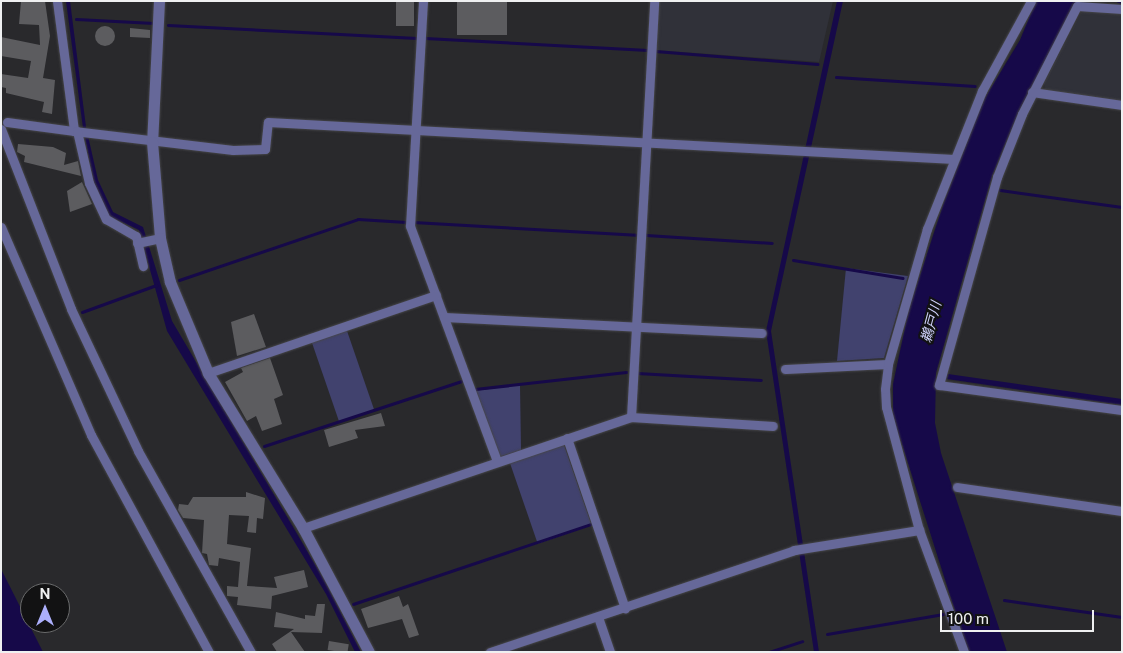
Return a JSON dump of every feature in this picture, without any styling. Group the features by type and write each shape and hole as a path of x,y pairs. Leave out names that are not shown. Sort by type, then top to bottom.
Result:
{"street":[{"path":"57,1 77,131 89,183 106,219 136,236 143,266"},
{"path":"160,1 152,142 156,239 184,324 208,373 304,528 369,652"},
{"path":"423,1 410,226 497,461"},
{"path":"631,417 654,1"},
{"path":"964,652 919,530 886,407 888,364 927,229 954,159 982,91 1031,1"},
{"path":"1122,8 1077,6 1032,92 997,178 939,385 1122,410"},
{"path":"1032,92 1122,105"},
{"path":"8,122 152,142 265,149 268,122 954,159"},
{"path":"1,129 71,309 138,451 251,652"},
{"path":"1,228 91,435 209,652"},
{"path":"139,243 156,239"},
{"path":"208,373 436,295"},
{"path":"444,317 762,333"},
{"path":"785,369 888,364"},
{"path":"304,528 631,417 773,426"},
{"path":"567,438 625,608"},
{"path":"957,487 1122,512"},
{"path":"490,652 800,549 919,530"},
{"path":"598,617 610,652"}],"shaded area":[{"path":"656,1 833,1 819,62 654,50"},
{"path":"1093,8 1122,13 1122,102 1045,91 1044,83 1081,13"},
{"path":"846,268 908,276 884,358 837,361"},
{"path":"346,328 374,410 339,422 311,340"},
{"path":"520,385 521,450 499,457 474,391"},
{"path":"563,442 592,525 538,544 509,461"}],"water":[{"path":"66,1 70,1 86,127 98,180 113,212 143,227 172,321 323,578 361,652 355,652 326,594 167,331 139,230 109,216 94,182 83,128"},
{"path":"837,1 843,1 771,331 819,652 814,652 766,331"},
{"name":"鵜戸川","path":"1036,1 1076,1 1018,113 992,176 936,373 935,423 941,453 1007,652 968,652 893,416 893,384 909,309 944,202 983,101 1020,40"},
{"path":"948,374 1122,399 1122,405 947,379"},
{"path":"1,569 20,607 20,633 33,633 43,652 1,652"}],"building":[{"path":"21,1 45,1 50,36 43,78 55,80 52,114 42,112 44,102 6,93 6,88 1,87 1,74 28,78 31,61 1,56 1,37 40,45 39,25 19,24"},
{"path":"396,1 414,1 414,26 396,26"},
{"path":"457,1 507,1 507,35 457,35"},
{"path":"101,26 109,26 115,32 115,40 109,46 101,46 95,40 95,32"},
{"path":"130,28 150,30 150,38 130,37"},
{"path":"18,144 53,147 66,153 64,165 78,161 81,176 24,162 25,156 17,152"},
{"path":"82,182 92,204 70,212 67,191"},
{"path":"254,314 266,347 237,356 231,322"},
{"path":"270,358 283,395 274,399 282,424 262,431 256,416 247,421 225,382 243,372 241,368"},
{"path":"381,413 385,426 355,430 358,438 329,447 324,430"},
{"path":"246,492 265,498 263,519 257,518 256,533 247,532 249,516 229,515 227,544 251,548 247,586 277,588 274,577 304,570 308,587 272,596 271,609 237,605 238,597 227,596 227,586 238,587 240,562 219,558 218,566 209,565 207,554 202,553 204,520 183,518 178,510 179,504 188,505 193,497 246,497"},
{"path":"399,596 403,607 408,604 419,635 409,638 402,619 368,628 361,609"},
{"path":"317,604 325,604 322,633 291,632 305,652 277,652 272,644 294,629 274,627 276,612 305,619 305,615 315,616"},
{"path":"329,641 349,644 348,652 328,650"}],"waterway":[{"path":"1118,1 1122,2"},
{"path":"76,19 154,23"},
{"path":"168,25 417,38"},
{"path":"425,38 648,50"},
{"path":"655,51 817,64"},
{"path":"836,77 975,86"},
{"path":"1000,190 1122,207"},
{"path":"179,280 358,219 406,222"},
{"path":"413,222 636,235"},
{"path":"646,235 772,243"},
{"path":"793,260 903,278"},
{"path":"82,312 156,285"},
{"path":"475,389 626,372"},
{"path":"637,373 761,380"},
{"path":"264,446 462,381"},
{"path":"353,604 593,523"},
{"path":"1004,600 1122,617"},
{"path":"827,634 943,614"},
{"path":"769,652 802,641"}]}
